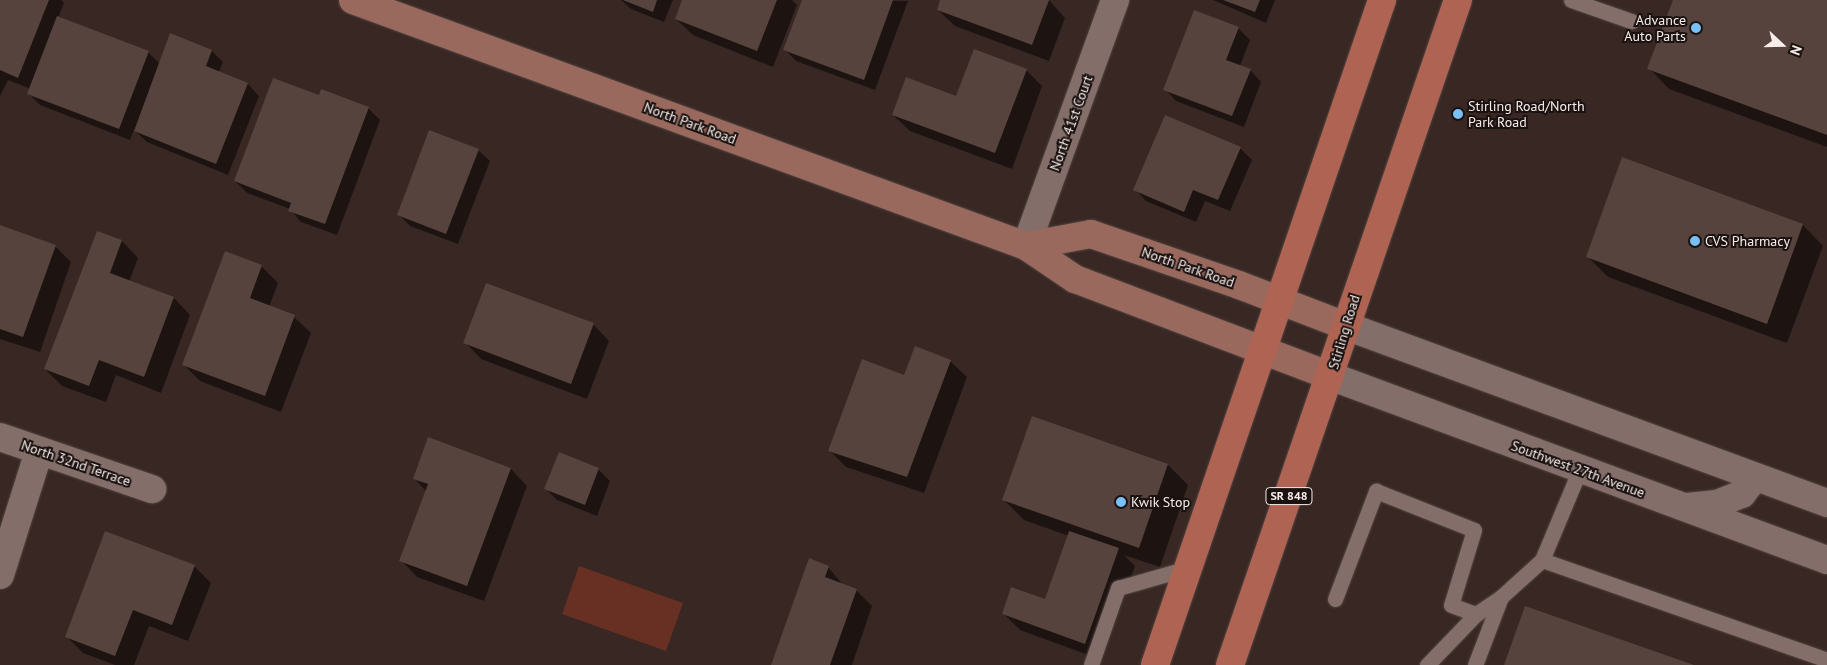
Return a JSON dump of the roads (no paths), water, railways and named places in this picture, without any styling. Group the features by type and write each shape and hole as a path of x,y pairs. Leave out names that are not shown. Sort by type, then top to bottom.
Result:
{"main road":[{"path":"1155,665 1382,0"},
{"name":"Stirling Road","path":"1230,665 1458,0"}],"street":[{"name":"North Park Road","path":"353,0 1026,246 1076,279 1330,376"},
{"name":"North 41st Court","path":"1026,246 1115,0"},
{"name":"North Park Road","path":"1026,246 1091,234 1346,326"},
{"path":"1346,326 1827,504"},
{"name":"Southwest 27th Avenue","path":"1330,376 1827,560"},
{"name":"North 32nd Terrace","path":"0,437 152,489"},
{"path":"0,575 39,451"},
{"path":"1683,507 1717,504 1742,494 1755,477"}],"lane":[{"path":"1571,0 1631,22"},
{"path":"1427,665 1476,614 1501,597 1542,560 1580,469"},
{"path":"1335,599 1376,491 1474,530 1451,605 1476,614"},
{"path":"1542,560 1827,660"},
{"path":"1091,665 1118,588 1188,568"},
{"path":"1475,665 1501,597"}],"place":[{"name":"Advance Auto Parts","path":"1696,28"},
{"name":"Stirling Road/North Park Road","path":"1458,114"},
{"name":"CVS Pharmacy","path":"1695,241"},
{"name":"Kwik Stop","path":"1121,502"}]}
